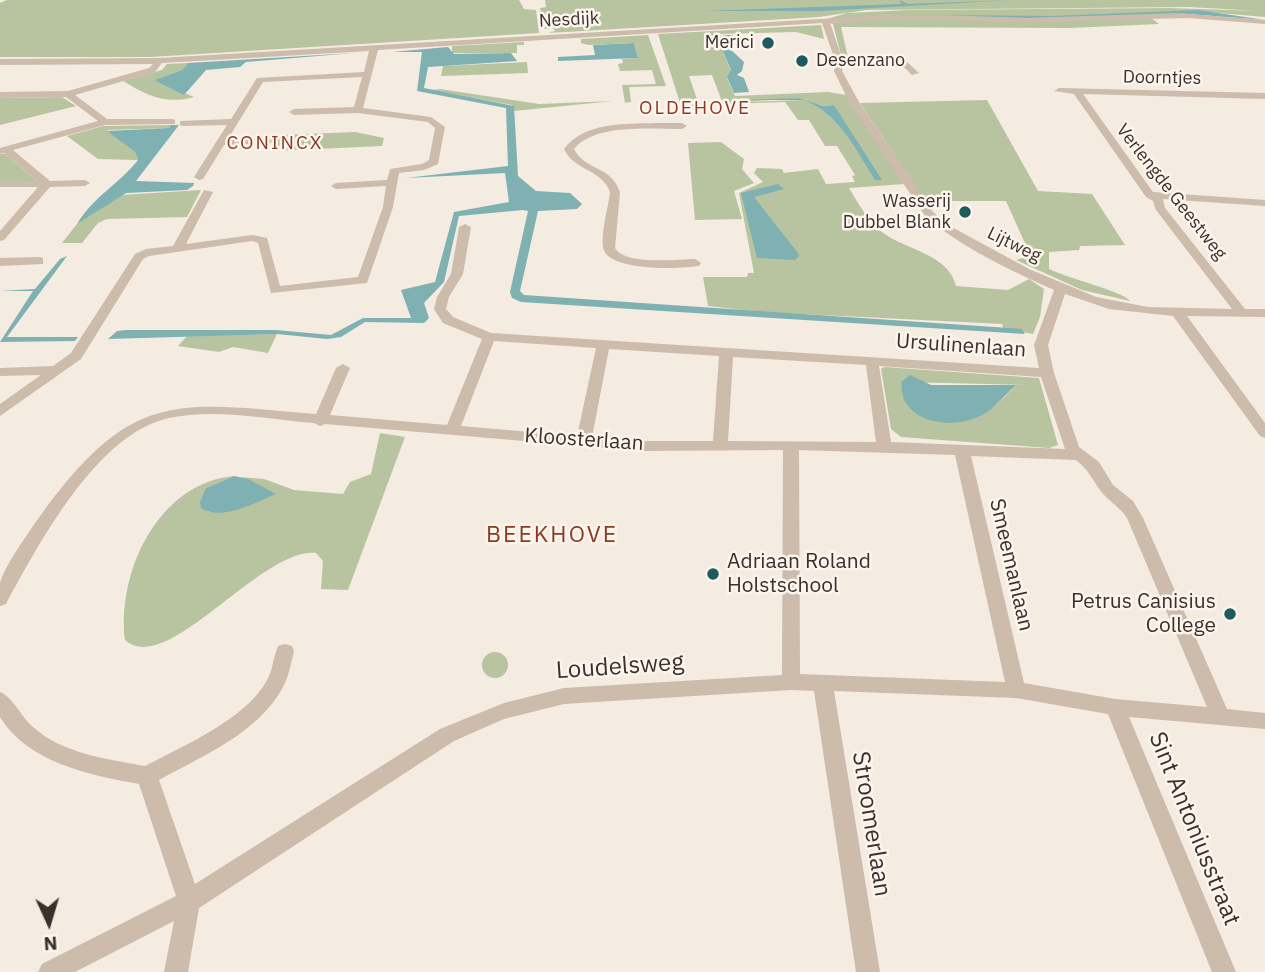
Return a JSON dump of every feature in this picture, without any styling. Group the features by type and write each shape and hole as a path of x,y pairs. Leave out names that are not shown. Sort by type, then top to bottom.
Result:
{"street":[{"name":"Nesdijk","path":"0,62 159,61 897,17 1041,20 1188,16 1265,22"},
{"name":"Lijtweg","path":"825,20 840,63 838,71 854,102 936,220 959,236 1061,287 1106,304 1177,312 1265,313"},
{"path":"358,110 374,48"},
{"path":"0,95 68,94 152,70 159,61"},
{"path":"840,63 907,65 915,73"},
{"path":"199,177 260,80 366,74"},
{"name":"Doorntjes","path":"1059,91 1265,96"},
{"name":"Verlengde Geestweg","path":"1077,92 1150,195 1158,199 1160,208 1241,312"},
{"path":"68,94 105,122"},
{"path":"0,411 76,356 139,257 178,247 252,238 263,240 275,290 363,281 388,207 394,171 435,162 440,127 431,120 358,110 294,112"},
{"path":"4,151 105,122 172,122"},
{"path":"183,123 232,122"},
{"path":"682,126 600,130 576,139 569,149 573,159 601,172 613,183 615,192 609,248 613,255 633,262 695,263"},
{"path":"219,142 271,140"},
{"path":"4,151 47,184"},
{"path":"0,184 85,183"},
{"path":"336,186 391,183"},
{"path":"0,238 47,184"},
{"path":"178,247 208,192"},
{"path":"1150,195 1265,203"},
{"name":"Ursulinenlaan","path":"465,227 457,274 443,297 440,309 448,320 489,337 1047,373"},
{"path":"0,262 39,261"},
{"path":"1061,287 1041,345 1047,373 1072,449 1094,466 1107,489 1127,505 1135,518 1221,717"},
{"path":"1177,312 1265,433"},
{"path":"452,430 489,337"},
{"path":"584,440 603,346"},
{"path":"720,447 726,353"},
{"name":"Ursulinenlaan","path":"872,362 884,448"},
{"path":"320,421 343,368"},
{"path":"0,372 56,370"},
{"name":"Kloosterlaan","path":"0,599 20,561 93,461 138,425 182,410 216,410 320,421 641,446 791,446 1078,455"},
{"path":"791,446 791,682"},
{"name":"Smeemanlaan","path":"962,451 1016,690"},
{"path":"0,700 8,716 34,740 70,760 147,776 224,730 265,699 276,683 285,651"},
{"name":"Loudelsweg","path":"50,972 189,901 447,735 503,710 564,696 791,682 1016,690 1115,707 1265,721"},
{"name":"Stroomerlaan","path":"822,685 868,972"},
{"name":"Sint Antoniusstraat","path":"1115,707 1224,972"},
{"path":"147,776 189,901 176,972"}],"green space":[{"path":"7,0 519,0 524,9 536,10 539,33 150,57 0,57 0,3"},
{"path":"545,0 1265,0 1265,17 1195,11 1175,15 1062,18 827,19 847,13 909,10 1170,8 1258,11 1189,7 867,10 819,17 548,33 555,31 553,28 544,29 540,8 546,7"},
{"path":"884,18 1036,21 1151,18 1159,24 1070,28 841,27 849,62 842,59 833,24 829,23"},
{"path":"821,25 824,39 796,32 717,34 723,37 719,42 731,71 727,78 735,96 828,92 846,95 904,184 849,188 868,218 891,238 936,260 952,275 956,286 1008,290 1029,279 1044,289 1040,317 1033,334 1003,328 1002,324 762,312 708,306 703,277 747,277 748,273 754,273 739,193 763,182 754,173 757,168 782,169 784,173 818,169 826,184 855,182 852,176 855,175 837,146 825,146 809,120 798,120 785,102 723,104 712,75 689,76 700,108 682,109 658,34","holes":["799,98 823,106 834,105 875,180 845,133 827,113 816,106 803,100 741,102"]},
{"path":"648,35 666,86 629,87 631,102 625,103 622,85 656,84 652,70 620,71 618,64 623,63 622,59 638,58 634,43 588,45 581,43 581,39"},
{"path":"524,42 524,45 517,45 517,53 452,53 452,46"},
{"path":"527,62 528,73 441,76 443,66"},
{"path":"188,63 182,70 154,80 194,97 165,99 140,91 123,81 162,70 167,64"},
{"path":"432,90 539,104 613,101 514,111 512,105"},
{"path":"62,97 76,106 0,125 0,98"},
{"path":"987,100 1038,191 1092,194 1125,245 1080,246 1079,250 1049,252 1049,269 1116,293 1130,301 1082,290 1016,260 1029,256 1028,250 1006,201 925,201 860,103"},
{"path":"171,125 169,128 107,130 135,152 138,160 98,159 67,136 103,126"},
{"path":"355,132 384,138 382,146 272,151 280,135"},
{"path":"721,142 744,159 742,169 754,183 734,191 742,219 695,220 688,143"},
{"path":"0,154 5,154 37,181 0,182"},
{"path":"201,190 187,217 107,219 98,223 82,243 62,243 77,224 121,195"},
{"path":"277,334 268,353 233,347 219,352 178,346 187,336"},
{"path":"884,367 1039,378 1058,445 1049,448 901,437 891,429 881,369","holes":["901,382 1028,385 1016,385 1001,401 977,415 949,422 923,417 913,410"]},
{"path":"380,433 405,437 348,590 321,589 323,561 316,553 294,557 269,569 189,628 165,642 143,647 125,640 124,614 136,560 148,535 164,513 184,495 207,482 234,476 206,488 208,512 233,511 275,494 240,477 264,479 294,490 343,494 350,482 371,474"},
{"path":"495,652 504,656 508,665 504,674 495,678 486,674 482,665 486,656"}],"water":[{"path":"899,0 908,4 1011,0 822,11 702,11 902,4"},
{"path":"1198,10 1265,20 1175,13 1026,18 945,15 1053,16"},
{"path":"723,35 733,35 730,49 744,62 742,71 737,75 744,78 749,92 734,93 727,77 731,70 719,42"},
{"path":"634,43 638,58 558,61 558,57 595,55 593,45"},
{"path":"448,47 454,54 511,53 517,61 428,67 424,88 514,106 518,176 536,191 570,193 582,204 577,209 538,211 520,291 524,295 1022,329 1025,334 521,302 512,298 510,292 528,211 523,210 459,216 444,282 424,303 429,318 424,323 365,322 341,337 327,339 277,334 108,339 117,331 127,330 276,330 331,335 363,318 411,318 401,290 435,282 454,212 509,202 505,173 406,178 508,166 506,108 417,91 422,52 392,52"},
{"path":"354,53 246,62 240,67 206,70 184,95 154,80 182,70 188,63"},
{"path":"799,98 823,106 834,105 882,180 875,180 845,133 816,106 803,100 740,100"},
{"path":"171,125 179,125 136,181 194,183 193,186 187,190 126,193 77,224 91,205 138,160 135,152 107,131 169,128"},
{"path":"778,184 784,189 754,197 798,253 799,256 795,260 757,258 741,193"},
{"path":"67,256 7,337 78,337 75,341 0,342 33,291 0,291 35,289 60,259"},
{"path":"910,375 931,385 1016,385 982,415 963,422 941,422 921,417 906,403 901,382"},
{"path":"234,476 248,479 276,494 229,512 209,512 201,508 200,502 206,488"}],"place":[{"name":"Merici","path":"768,43"},
{"name":"Desenzano","path":"802,61"},
{"name":"Wasserij Dubbel Blank","path":"965,212"},
{"name":"Adriaan Roland Holstschool","path":"713,574"},
{"name":"Petrus Canisius College","path":"1230,614"}],"district":[{"name":"OLDEHOVE","path":"695,109"},
{"name":"CONINCX","path":"275,144"},
{"name":"BEEKHOVE","path":"552,535"}]}
